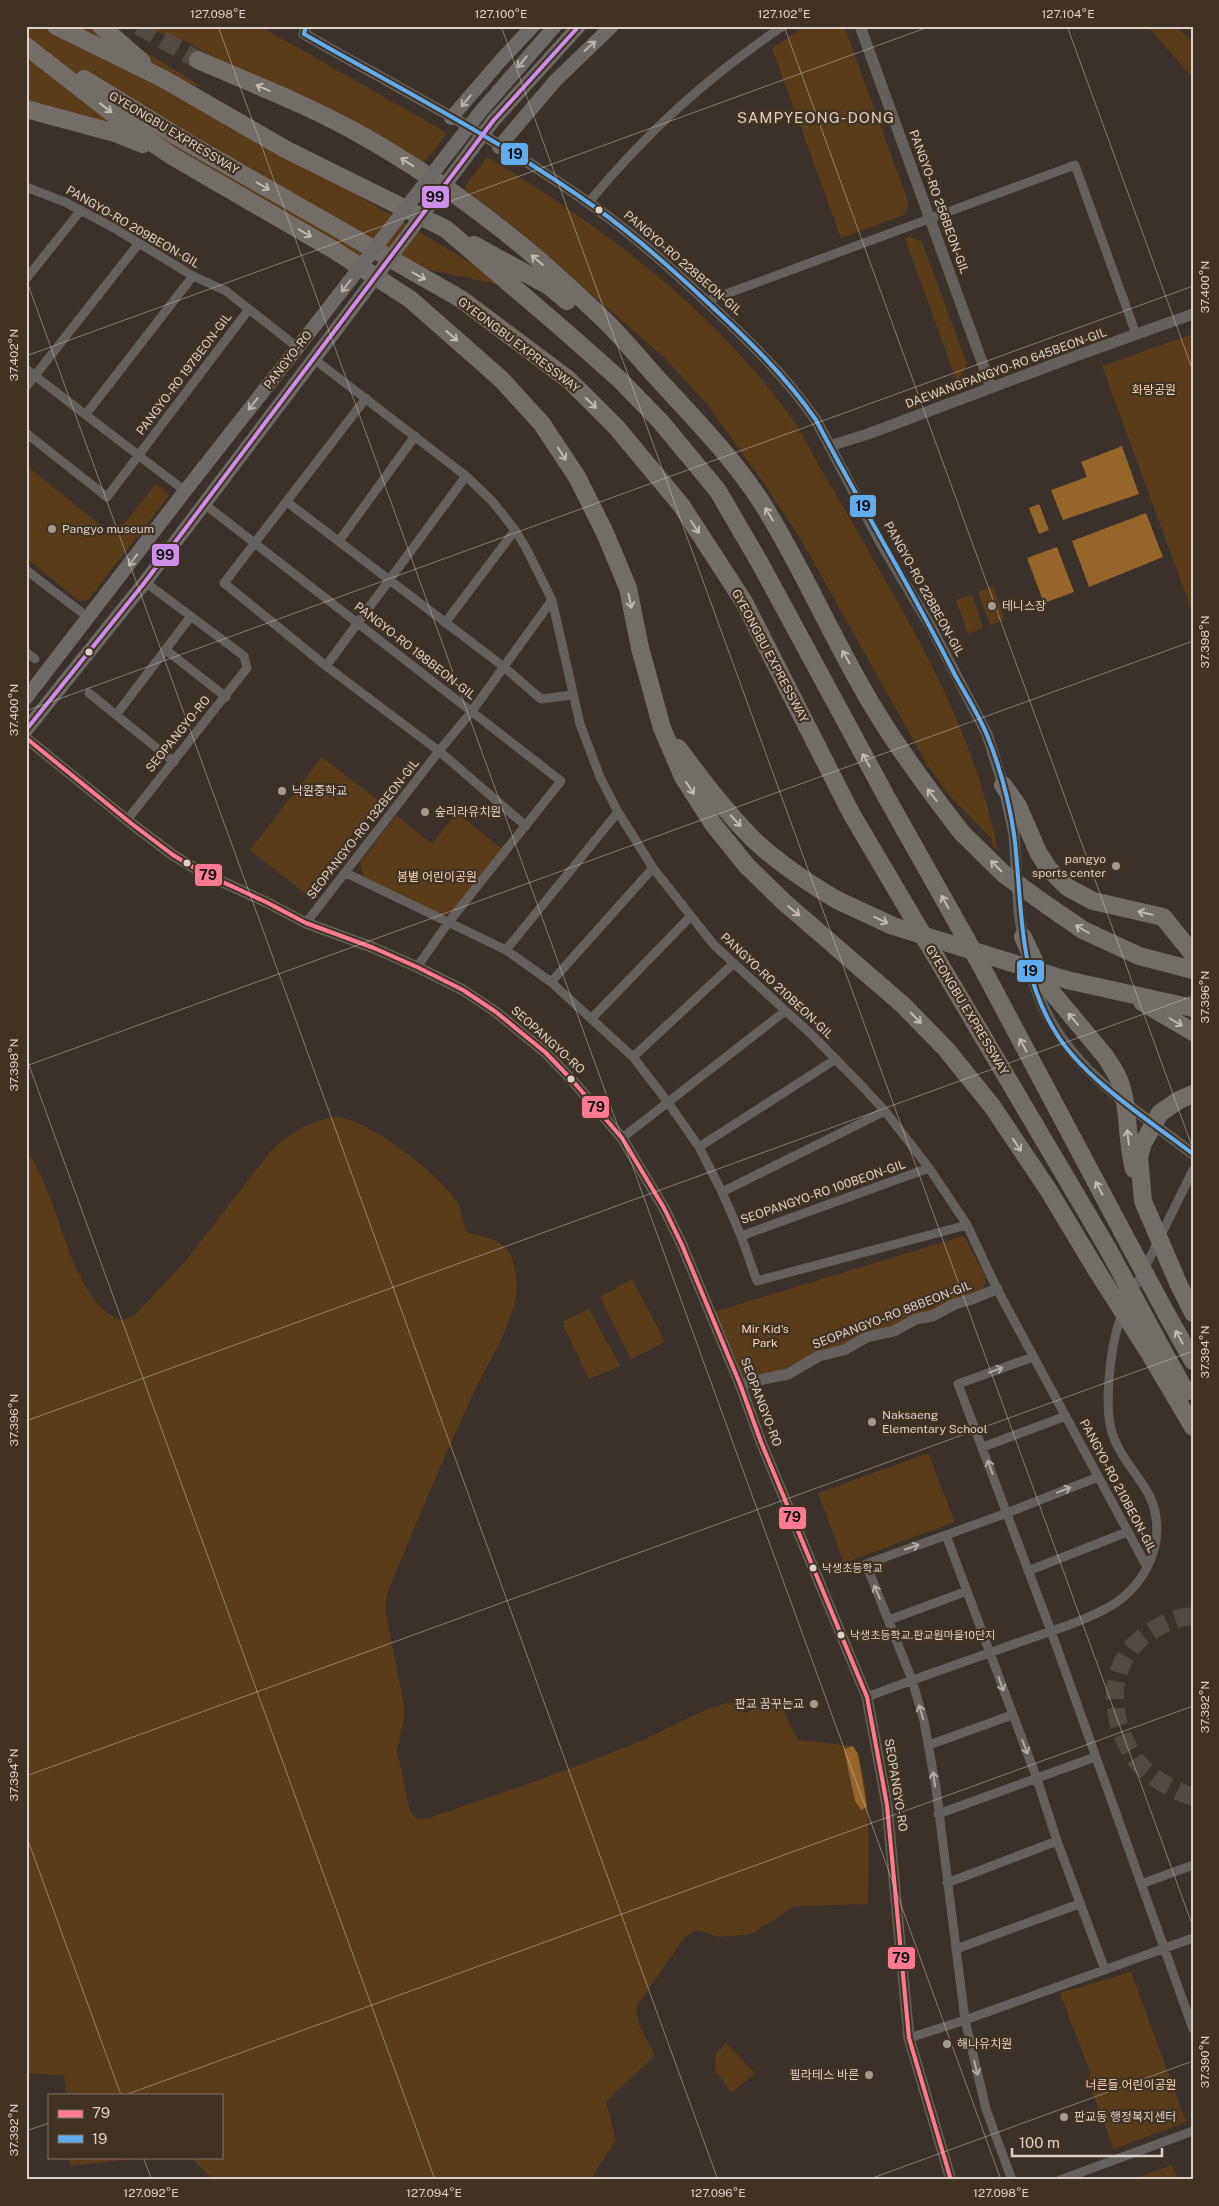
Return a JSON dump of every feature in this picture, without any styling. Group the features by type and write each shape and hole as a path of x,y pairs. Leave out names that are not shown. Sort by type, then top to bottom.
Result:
{"highway":[{"path":"56,26 162,78 285,149 446,230 549,286 659,380"},
{"path":"101,26 162,78"},
{"path":"26,45 136,131 172,156 334,250 410,299 500,379 542,424 577,477 605,533 628,588 640,648 662,728 683,777 713,824 747,866 784,902 903,1005 946,1049 992,1106 1049,1191 1097,1271 1152,1344 1193,1405"},
{"name":"GYEONGBU EXPRESSWAY","path":"26,45 188,143 461,299 569,380 617,428 681,505 744,602 851,814 1108,1249 1152,1344"},
{"path":"198,60 300,104 354,130 448,188 495,224 598,314 708,433 760,500 793,555 831,631 874,709 915,773 962,833 1005,875 1083,930 1139,956 1193,970"},
{"path":"26,109 115,133 172,156"},
{"path":"446,230 565,331 619,380 661,422 718,491 761,565 879,783 978,960 1193,1361"},
{"path":"662,728 718,801 754,840 794,873 837,900 893,926 1067,980 1193,1008"},
{"path":"1003,784 1018,806 1038,852 1048,868 1067,887 1093,901 1163,917 1193,954"},
{"path":"1023,937 1045,984 1105,1056 1119,1078 1124,1097 1128,1139 1143,1201 1193,1313"},
{"path":"1129,995 1193,1032"},
{"path":"1143,1201 1139,1157 1143,1143 1160,1113 1186,1097"},
{"path":"1152,1344 1193,1427"}],"main road":[{"path":"451,118 533,26"},
{"name":"PANGYO-RO","path":"26,698 481,111 555,26"},
{"name":"PANGYO-RO","path":"26,730 145,582 493,121 579,26"},
{"path":"499,147 554,81 612,26"}],"street":[{"name":"PANGYO-RO 228BEON-GIL","path":"306,26 304,34 499,147 588,203 658,256 746,336 805,404 931,627 987,734 1003,784 1014,834 1023,937 1033,983 1056,1034 1079,1062 1106,1086 1193,1154"},
{"path":"588,203 620,165 680,104 730,63 783,26"},
{"name":"PANGYO-RO 256BEON-GIL","path":"860,26 991,388"},
{"path":"706,301 1075,166 1136,334"},
{"name":"PANGYO-RO 209BEON-GIL","path":"26,187 81,210 193,276 226,291 298,347"},
{"path":"26,280 81,210"},
{"path":"26,387 139,243"},
{"path":"86,414 193,276"},
{"name":"PANGYO-RO 197BEON-GIL","path":"26,433 107,497 250,308"},
{"name":"DAEWANGPANGYO-RO 645BEON-GIL","path":"829,446 868,434 1193,314"},
{"name":"PANGYO-RO 210BEON-GIL","path":"314,359 466,476 492,501 515,530 552,600 580,724 597,768 618,812 653,868 714,945 836,1059 885,1111 929,1168 967,1225 997,1289 1147,1567"},
{"name":"PANGYO-RO 197BEON-GIL","path":"26,369 185,491"},
{"path":"366,398 224,583 326,666 438,751 526,826 448,923 417,967"},
{"path":"340,541 415,436"},
{"path":"326,666 466,476"},
{"path":"287,502 504,667 541,698 572,695"},
{"name":"PANGYO-RO 198BEON-GIL","path":"203,504 561,781 526,826"},
{"path":"445,623 515,530"},
{"path":"26,570 89,618"},
{"path":"116,715 191,616 145,582"},
{"name":"SEOPANGYO-RO 132BEON-GIL","path":"306,923 438,751 472,711 552,600"},
{"name":"SEOPANGYO-RO","path":"127,820 246,672 247,664 244,656 191,616"},
{"path":"166,650 226,697"},
{"path":"26,652 35,659"},
{"path":"89,693 174,762"},
{"name":"SEOPANGYO-RO","path":"26,738 127,820 173,855 200,872 273,905 306,923 374,948 463,990 509,1021 572,1080 622,1138 664,1208 694,1274 740,1384 761,1442 867,1697 887,1805 909,2038 951,2180"},
{"path":"506,950 618,812"},
{"path":"551,982 653,868"},
{"name":"SEOPANGYO-RO 100BEON-GIL","path":"346,873 506,950 551,982 592,1018 633,1058 699,1146 741,1236 929,1168"},
{"path":"592,1018 691,916"},
{"path":"633,1058 734,963"},
{"path":"622,1138 667,1101 725,1059 784,1012"},
{"path":"699,1146 836,1059"},
{"path":"722,1192 885,1111"},
{"path":"867,1697 1077,1623 1121,1599 1138,1582 1154,1555 1157,1543 1156,1517 1146,1488 1119,1449 1112,1431 1108,1414 1108,1383 1118,1321 1193,1170"},
{"path":"741,1236 757,1281 967,1225"},
{"name":"SEOPANGYO-RO 88BEON-GIL","path":"740,1384 788,1374 819,1356 844,1350 867,1338 894,1330 916,1319 932,1316 955,1304 997,1289"},
{"path":"1034,1357 958,1384 1051,1631 1164,1948 1189,2008 1193,2029"},
{"name":"PANGYO-RO 210BEON-GIL","path":"983,1447 1066,1416"},
{"path":"1012,2180 986,2109 965,2020 929,1745 912,1680 866,1564 1007,1513 1098,1477"},
{"path":"1028,1570 1127,1532"},
{"path":"946,1535 1037,1779 1079,1904 1105,1970"},
{"path":"889,1620 967,1591"},
{"path":"929,1745 1012,1715"},
{"path":"938,1814 1095,1757"},
{"path":"947,1884 1057,1841"},
{"path":"1141,1884 1193,1865"},
{"path":"956,1949 1079,1904"},
{"path":"909,2038 965,2020 1193,1938"},
{"path":"1060,2180 1193,2131"}],"green space":[{"path":"26,26 105,26 202,87 164,79 511,287 334,250 172,156 26,109"},
{"path":"149,26 260,26 447,133 424,163 345,116 230,66 187,42 161,34"},
{"path":"806,26 844,26 909,204 904,215 841,238 772,48"},
{"path":"1147,26 1177,26 1193,44 1193,78"},
{"path":"487,157 572,211 613,241 692,306 761,379 792,419 936,673 978,776 998,850 992,845 992,839 949,795 928,766 800,538 765,485 706,403 666,359 518,230 464,188"},
{"path":"911,237 922,242 967,364 960,378 956,379 905,239"},
{"name":"화랑공원","path":"1193,334 1193,614 1102,366"},
{"path":"27,466 114,536 156,484 168,493 168,497 88,600 79,601 26,558"},
{"name":"테니스장","path":"993,586 1005,620 990,625 978,592"},
{"name":"테니스장","path":"972,595 983,628 968,634 956,600"},
{"path":"322,757 379,801 306,894 250,850"},
{"name":"봄볕 어린이공원","path":"457,812 503,850 453,910 443,916 364,878 360,863 396,815 432,844"},
{"path":"335,1117 354,1121 381,1136 412,1158 441,1182 452,1195 459,1206 466,1232 487,1237 500,1243 509,1252 515,1269 516,1291 512,1313 497,1348 473,1394 387,1594 385,1608 405,1712 397,1751 410,1811 417,1819 429,1818 534,1782 650,1737 708,1709 733,1702 744,1713 778,1701 798,1740 853,1746 864,1779 869,1845 868,1904 795,1906 751,1934 720,1937 696,1930 684,1938 636,2007 639,2025 655,2055 606,2102 616,2140 590,2180 214,2180 191,2158 222,2158 222,2094 66,2094 64,2075 26,2073 26,1150 38,1169 66,1244 89,1291 104,1309 122,1321 135,1315 188,1258 270,1152 300,1129"},
{"name":"Mir Kid's Park","path":"964,1236 986,1278 983,1290 755,1380 740,1375 713,1312"},
{"path":"632,1279 665,1342 631,1359 600,1297"},
{"path":"589,1309 620,1366 589,1379 562,1322"},
{"path":"928,1453 955,1522 844,1563 818,1493"},
{"name":"너른들 어린이공원","path":"1131,1972 1186,2122 1114,2149 1090,2087 1090,2072 1060,1993"},
{"path":"726,2043 755,2073 732,2093 715,2070 716,2054"},
{"path":"70,2158 142,2158 70,2166"},
{"path":"1172,2165 1178,2180 1132,2180"}],"shaded area":[{"path":"1122,446 1139,494 1063,520 1051,490 1087,477 1081,462"},
{"path":"1039,504 1049,530 1039,534 1029,508"},
{"path":"1146,513 1163,557 1089,587 1072,541"},
{"path":"1057,547 1074,592 1044,603 1027,558"},
{"path":"853,1746 858,1754 867,1807 861,1810 855,1801 844,1749"}],"tunnel":[{"path":"139,26 198,60"},
{"path":"1193,1616 1167,1622 1137,1642 1126,1656 1119,1672 1115,1689 1119,1725 1126,1743 1136,1760 1147,1772 1162,1782 1193,1797"}],"transit line":[{"name":"19","path":"306,26 304,34 489,139 596,208 666,264 736,329 778,372 804,403 816,420 939,643 976,712 992,747 1010,809 1017,860 1023,936 1034,985 1043,1009 1056,1033 1083,1067 1100,1083 1193,1154"},
{"name":"99","path":"26,730 145,582 493,121 579,26"},
{"name":"79","path":"26,738 132,824 173,855 201,872 306,923 374,948 417,967 463,990 496,1012 545,1052 622,1138 664,1208 682,1245 740,1384 761,1442 867,1697 887,1805 909,2038 951,2180"}],"place":[{"name":"Pangyo museum","path":"52,529"},
{"name":"테니스장","path":"992,606"},
{"name":"낙원중학교","path":"282,791"},
{"name":"숲리라유치원","path":"425,812"},
{"name":"pangyo sports center","path":"1116,866"},
{"name":"Naksaeng Elementary School","path":"872,1422"},
{"name":"낙생초등학교","path":"813,1568"},
{"name":"낙생초등학교.판교원마을10단지","path":"841,1635"},
{"name":"판교 꿈꾸는교","path":"814,1704"},
{"name":"해나유치원","path":"947,2044"},
{"name":"필라테스 바른","path":"869,2075"},
{"name":"판교동 행정복지센터","path":"1064,2117"}],"district":[{"name":"SAMPYEONG-DONG","path":"816,117"}]}
